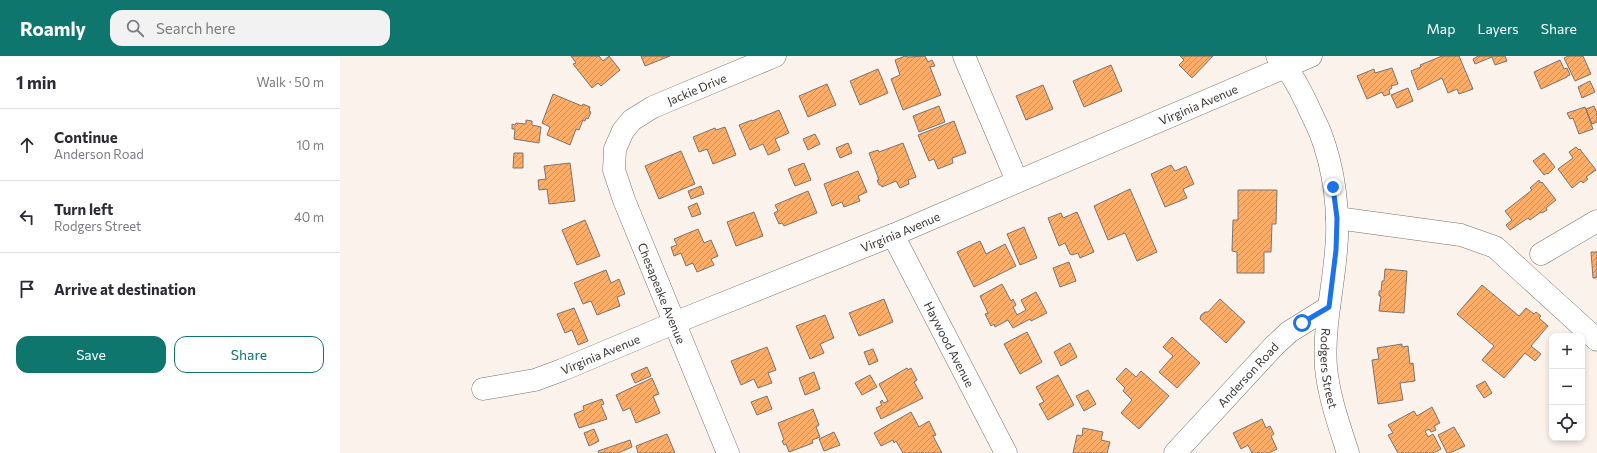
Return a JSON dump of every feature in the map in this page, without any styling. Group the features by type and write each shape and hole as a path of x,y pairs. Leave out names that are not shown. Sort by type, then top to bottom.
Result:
{"street":[{"name":"Jackie Drive","path":"624,131 632,120 652,107 775,56"},
{"path":"964,56 1017,181"},
{"name":"Virginia Avenue","path":"483,389 535,380 562,370 674,323 893,235 1017,181 1282,61 1311,56"},
{"name":"Rodgers Street","path":"1282,61 1300,89 1320,132 1328,159 1333,187 1337,218 1336,250 1326,342 1326,368 1330,393 1348,453"},
{"name":"Chesapeake Avenue","path":"624,131 615,149 614,170 624,200 728,453"},
{"path":"1337,218 1462,235 1495,247 1597,340"},
{"path":"1541,254 1597,221"},
{"name":"Haywood Avenue","path":"893,235 1006,453"},
{"name":"Anderson Road","path":"1175,453 1274,346 1289,332 1329,307"}],"building":[{"path":"571,56 599,56 603,61 609,56 620,70 601,86 598,83 592,88 573,64 576,63"},
{"path":"641,56 670,56 645,66"},
{"path":"905,56 925,56 928,62 932,60 935,66 930,67 941,95 903,110 891,79 900,75 895,60"},
{"path":"1180,56 1213,56 1192,78 1179,65 1184,60"},
{"path":"1442,56 1459,56 1473,89 1459,94 1457,89 1448,93 1442,78 1418,90 1411,71 1421,67 1420,65"},
{"path":"1477,56 1505,56 1507,61 1495,65 1492,57 1475,64 1473,59"},
{"path":"1568,56 1583,56 1591,74 1575,81 1564,58"},
{"path":"1560,60 1564,69 1567,68 1570,75 1541,89 1534,72"},
{"path":"1111,65 1122,91 1084,107 1073,81"},
{"path":"1392,68 1398,84 1391,86 1392,88 1389,90 1390,94 1384,96 1382,92 1367,99 1357,76 1374,69 1375,73"},
{"path":"878,69 888,93 860,105 850,81"},
{"path":"1590,81 1595,92 1582,98 1578,87"},
{"path":"827,84 836,105 808,117 799,96"},
{"path":"1043,85 1053,109 1026,120 1016,96"},
{"path":"1408,88 1413,101 1397,108 1391,95"},
{"path":"553,94 582,106 583,104 590,107 589,111 591,112 588,119 586,118 585,121 583,120 579,130 576,129 570,145 547,135 550,127 542,123"},
{"path":"939,106 945,122 919,132 913,116"},
{"path":"1594,106 1597,113 1597,122 1592,124 1586,109"},
{"path":"1585,107 1593,129 1579,134 1573,118 1570,119 1567,113"},
{"path":"779,110 789,133 775,139 780,150 768,155 763,144 750,150 739,125"},
{"path":"526,120 532,121 532,125 541,127 539,143 514,139 515,129 512,129 512,124 526,124"},
{"path":"954,121 966,153 952,158 953,163 938,169 934,159 929,161 918,135"},
{"path":"725,127 736,155 713,164 707,149 699,152 693,137 715,128 716,130"},
{"path":"815,134 820,144 808,150 803,139"},
{"path":"848,143 852,153 840,158 836,148"},
{"path":"903,143 916,177 908,180 909,184 900,188 896,181 882,187 879,185 877,180 879,180 869,153 878,150 879,152"},
{"path":"1576,147 1579,150 1580,149 1596,170 1586,177 1588,179 1583,183 1581,181 1572,188 1558,169 1573,158 1569,152"},
{"path":"681,151 695,184 659,199 645,166"},
{"path":"514,153 523,153 523,168 513,168"},
{"path":"1544,153 1555,167 1548,174 1547,173 1544,175 1533,161"},
{"path":"570,163 575,201 549,204 547,189 539,190 538,180 546,179 544,166"},
{"path":"804,163 811,180 795,186 788,169"},
{"path":"1171,165 1175,171 1186,166 1194,184 1183,189 1187,198 1165,207 1151,174"},
{"path":"858,171 867,192 858,196 860,201 844,207 842,202 832,206 824,184"},
{"path":"1539,180 1556,200 1546,208 1547,210 1542,213 1541,212 1530,220 1528,218 1510,230 1506,225 1512,220 1505,211 1532,190 1530,188"},
{"path":"701,186 704,194 691,199 688,191"},
{"path":"1130,189 1157,252 1137,261 1125,233 1108,240 1094,206"},
{"path":"1238,190 1277,190 1276,224 1272,224 1271,252 1264,252 1264,273 1237,273 1237,252 1232,251 1233,220 1238,220"},
{"path":"808,191 817,213 784,226 782,223 779,224 774,213 778,211 775,205"},
{"path":"697,203 701,214 692,217 688,207"},
{"path":"754,212 763,236 736,246 727,222"},
{"path":"1077,212 1094,252 1080,258 1078,253 1072,255 1070,254 1065,243 1059,246 1048,218 1061,213 1063,218"},
{"path":"585,220 600,256 577,265 562,230"},
{"path":"1024,227 1037,258 1020,265 1007,234"},
{"path":"698,229 704,243 711,240 718,256 711,259 714,265 697,272 693,263 686,266 681,253 674,256 671,247 677,245 674,239"},
{"path":"980,241 986,254 1005,244 1016,266 974,287 957,252"},
{"path":"1591,252 1597,252 1597,278 1593,278"},
{"path":"1069,262 1076,281 1060,287 1053,268"},
{"path":"1385,269 1407,271 1404,313 1379,311 1381,296 1379,296 1379,291 1381,291 1382,281 1384,281"},
{"path":"606,270 611,283 619,279 625,294 617,297 620,306 597,315 591,301 583,304 574,283"},
{"path":"1002,284 1011,301 1013,299 1016,305 1013,307 1017,315 1026,310 1021,300 1036,292 1047,313 1031,321 1030,319 1013,328 1008,320 995,327 994,324 991,326 985,314 988,313 980,296"},
{"path":"1482,285 1519,316 1526,308 1534,314 1536,312 1541,316 1539,318 1548,326 1531,346 1541,354 1535,361 1525,353 1504,378 1482,360 1494,346 1457,314"},
{"path":"884,299 893,322 859,336 849,313"},
{"path":"1220,299 1245,322 1226,343 1200,319 1201,315 1208,312"},
{"path":"574,308 588,341 578,345 572,330 565,333 557,314"},
{"path":"825,315 834,338 820,344 824,353 810,359 796,326"},
{"path":"1027,332 1042,362 1020,374 1004,344"},
{"path":"1172,337 1200,363 1177,388 1159,372 1173,356 1163,347"},
{"path":"1070,343 1077,357 1061,366 1054,352"},
{"path":"1402,344 1402,347 1408,346 1410,364 1413,363 1415,381 1400,383 1403,400 1378,404 1372,360 1379,359 1377,348"},
{"path":"767,347 776,370 768,373 772,383 758,388 754,379 741,385 731,361"},
{"path":"873,349 878,361 869,365 864,352"},
{"path":"647,367 651,376 635,383 631,374"},
{"path":"907,368 908,370 911,368 917,380 914,382 923,398 881,419 876,408 882,405 880,402 882,400 884,403 888,401 879,384"},
{"path":"1126,368 1136,377 1141,371 1169,396 1139,429 1121,413 1132,400 1123,391 1125,388 1116,379"},
{"path":"814,372 820,389 805,395 799,378"},
{"path":"870,375 877,387 862,395 855,383"},
{"path":"1058,375 1074,405 1048,420 1039,404 1044,402 1036,387"},
{"path":"652,378 659,394 653,396 660,413 636,423 630,408 623,411 616,395"},
{"path":"1485,381 1492,393 1484,398 1476,386"},
{"path":"1088,390 1096,404 1084,411 1076,396"},
{"path":"767,396 772,409 757,415 751,402"},
{"path":"602,399 604,404 601,405 607,419 579,428 574,414 584,410 583,406"},
{"path":"1432,407 1440,423 1434,426 1436,430 1431,432 1429,429 1425,431 1428,437 1433,434 1441,449 1434,453 1398,453 1388,435 1393,433 1388,425 1414,411 1417,416"},
{"path":"813,409 819,425 816,427 820,437 812,440 813,443 789,452 786,444 784,445 782,441 784,440 778,423"},
{"path":"911,412 919,427 929,421 936,435 933,436 942,453 903,453 896,441 894,443 893,440 881,446 874,433"},
{"path":"1262,419 1266,428 1270,426 1274,434 1271,436 1277,449 1269,453 1252,453 1248,445 1241,449 1233,433"},
{"path":"1454,427 1465,446 1447,453 1438,435"},
{"path":"1083,428 1103,432 1101,440 1110,442 1107,453 1073,453 1077,435 1082,436"},
{"path":"594,429 599,441 589,446 584,433"},
{"path":"834,432 840,445 824,451 819,439"},
{"path":"667,434 675,453 638,453 636,446"},
{"path":"630,440 632,447 618,453 599,453 598,451"}],"route":[{"path":"1302,323 1329,307 1336,250 1337,218 1333,187"}]}
